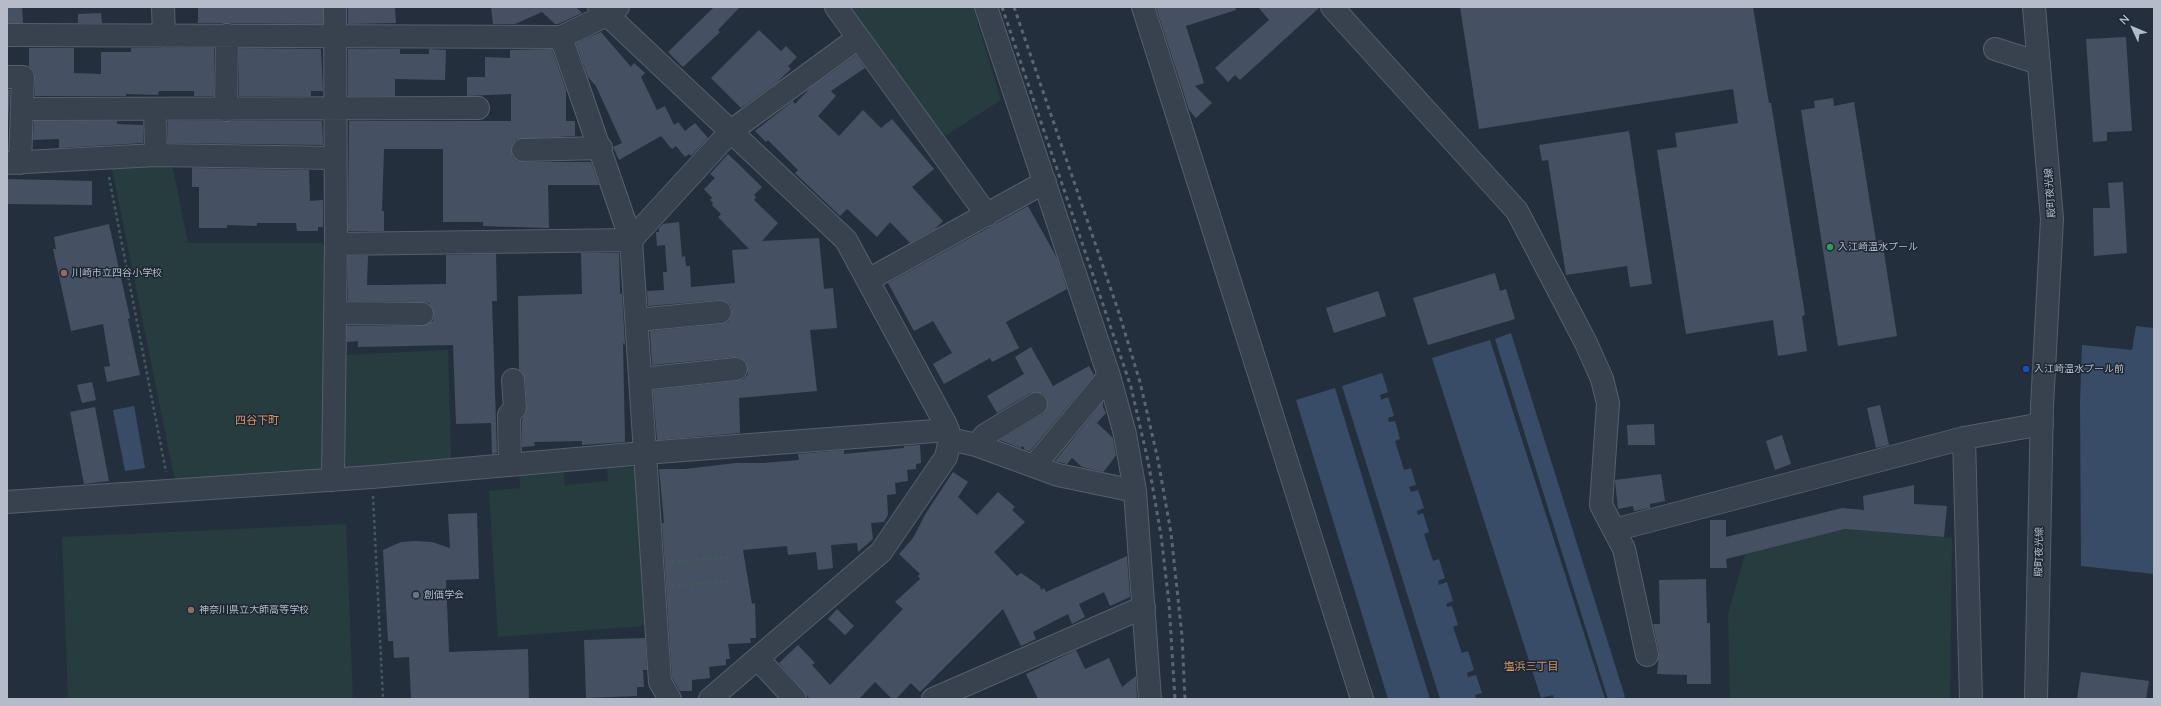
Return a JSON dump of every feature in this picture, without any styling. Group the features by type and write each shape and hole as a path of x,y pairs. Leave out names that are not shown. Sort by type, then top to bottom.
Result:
{"street":[{"path":"163,7 164,36"},
{"path":"333,480 336,244 335,7"},
{"path":"836,7 987,215"},
{"path":"986,7 1109,376 1125,434 1135,491 1150,699"},
{"path":"1143,7 1362,699"},
{"path":"1332,7 1516,210 1586,344 1602,379 1608,403 1601,505 1624,549 1647,655"},
{"name":"殿町夜光線","path":"2034,7 2052,219 2043,379 2036,699"},
{"path":"7,35 561,37 608,10 731,131 841,235 868,280 949,435 946,457 881,552 710,699"},
{"path":"226,110 227,35"},
{"path":"561,37 601,148 631,240 641,379 644,453 654,563 660,682 670,699"},
{"path":"336,244 631,240 731,131 858,38"},
{"path":"1995,49 2039,63"},
{"path":"7,77 23,77 22,109 13,163 156,155 335,158"},
{"path":"22,109 335,110 478,108"},
{"path":"155,109 156,155"},
{"path":"523,150 601,148"},
{"path":"868,280 1045,182"},
{"path":"636,320 720,312"},
{"path":"335,313 422,314"},
{"path":"641,379 736,369"},
{"path":"1034,466 1109,376"},
{"path":"510,465 509,415 514,408 513,380"},
{"path":"976,444 985,435 1036,404"},
{"path":"1614,530 1964,438 2042,415"},
{"path":"7,502 333,480 644,453 949,435 1058,475 1135,491"},
{"path":"1964,438 1971,699"},
{"path":"933,699 1144,607"},
{"path":"758,658 795,699"}],"path":[{"path":"105,158 170,490"},
{"path":"372,477 383,699"},
{"path":"654,563 729,557"},
{"path":"655,588 730,581"}],"green space":[{"path":"844,7 973,7 1001,100 939,140"},
{"path":"118,163 168,163 173,169 188,243 322,243 326,248 326,463 321,470 178,480 174,476 112,169"},
{"path":"448,350 451,458 348,468 341,461 342,355"},
{"path":"636,467 644,626 498,637 489,491 520,488 519,474 564,471 565,485 608,481 607,468"},
{"name":"神奈川県立大師高等学校","path":"346,524 353,699 68,699 62,537"},
{"path":"1845,529 1952,538 1950,699 1730,699 1728,614 1745,554"}],"water":[{"path":"2136,326 2154,328 2154,574 2081,566 2080,402 2082,345 2132,350"},
{"path":"1511,333 1625,697 1621,699 1608,699 1495,339"},
{"path":"1490,340 1605,699 1554,699 1553,695 1541,698 1432,358"},
{"path":"1382,373 1388,392 1380,395 1381,400 1388,397 1394,416 1388,418 1389,422 1395,421 1400,439 1395,441 1404,470 1411,468 1416,485 1409,487 1411,492 1418,490 1424,508 1417,511 1418,515 1423,513 1429,532 1424,534 1433,561 1439,559 1445,578 1438,581 1439,585 1447,582 1453,601 1446,604 1447,607 1452,606 1458,625 1453,627 1462,653 1468,651 1474,670 1467,673 1468,677 1476,675 1482,693 1475,695 1476,699 1440,699 1342,386"},
{"path":"1335,388 1430,699 1388,699 1296,400"},
{"path":"134,406 145,468 125,471 113,410"}],"building":[{"path":"7,7 22,7 23,23 7,23"},
{"path":"198,7 323,7 323,24 198,23"},
{"path":"395,7 396,23 348,24 348,8"},
{"path":"491,7 576,7 582,13 558,24 555,24 542,12 515,24 493,24"},
{"path":"714,7 740,7 718,30 720,32 683,67 668,52"},
{"path":"1156,7 1235,7 1236,10 1186,26 1204,83 1195,86 1212,103 1196,118 1189,110"},
{"path":"1258,7 1320,7 1240,80 1235,75 1228,82 1215,68 1269,20"},
{"path":"1460,7 1753,7 1769,103 1771,103 1805,315 1802,316 1807,351 1778,356 1773,320 1686,334 1657,150 1677,147 1675,133 1738,123 1733,89 1479,129"},
{"path":"101,13 102,23 78,23 78,14"},
{"path":"759,30 781,51 786,46 797,57 788,66 791,69 776,83 741,108 711,78"},
{"path":"601,32 631,67 634,63 645,73 641,77 657,110 665,106 674,125 678,122 685,131 695,123 708,138 691,156 689,154 685,157 676,146 672,149 661,136 619,160 613,147 622,143 596,86 588,77 576,43"},
{"path":"2126,37 2132,131 2107,132 2107,141 2093,142 2086,39"},
{"path":"29,48 74,48 74,73 101,74 101,52 131,52 131,48 214,48 214,96 194,96 194,91 159,91 158,95 126,94 126,96 35,96 35,77 34,71 29,66"},
{"path":"239,48 321,49 323,91 311,91 311,96 239,96"},
{"path":"348,49 400,49 400,54 429,54 429,49 446,50 445,80 395,79 395,96 348,96"},
{"path":"552,49 566,90 566,121 575,121 575,136 517,139 512,144 512,156 517,161 523,162 591,162 599,185 548,185 549,228 483,226 483,222 443,222 443,149 384,149 382,211 384,211 384,231 348,231 349,121 511,121 511,94 467,96 467,77 485,77 485,57 510,58 510,50"},
{"path":"856,55 865,68 831,91 836,96 818,116 839,136 863,110 881,128 892,119 934,169 912,187 943,221 935,229 910,243 890,222 877,237 847,209 840,216 795,173 798,170 768,140 766,142 755,131 793,101 795,104 810,88"},
{"path":"7,90 10,90 7,141"},
{"path":"1833,98 1834,106 1854,102 1876,241 1882,240 1897,336 1838,346 1801,110 1815,108 1814,101"},
{"path":"34,121 117,121 117,124 143,125 143,143 59,148 59,139 33,140"},
{"path":"168,121 322,121 323,145 168,143"},
{"path":"1629,131 1652,284 1630,287 1627,266 1566,275 1548,160 1542,161 1539,145"},
{"path":"728,154 762,187 754,195 756,197 754,200 778,223 762,241 819,238 824,289 833,288 837,328 810,330 817,391 739,398 740,433 657,440 653,390 737,381 744,379 748,374 746,362 741,358 735,357 652,365 650,331 721,324 728,322 731,317 732,310 730,304 719,300 648,306 647,291 664,290 663,272 667,272 665,245 657,246 656,232 659,232 659,228 663,224 679,222 682,257 685,256 686,266 690,266 691,287 735,283 732,250 749,249 718,217 721,214 712,205 713,203 710,200 712,198 704,189 715,178 710,174"},
{"path":"192,168 309,170 310,201 323,200 323,227 318,227 318,231 297,231 296,223 257,223 257,226 227,225 227,228 199,228 199,187 192,187"},
{"path":"7,179 92,181 92,205 7,204"},
{"path":"2123,182 2127,253 2094,256 2093,208 2110,208 2108,183"},
{"path":"1028,206 1057,258 1067,289 1006,322 1019,348 992,362 990,358 944,384 933,364 952,353 933,321 914,331 888,283"},
{"path":"109,224 130,318 128,319 140,375 107,382 104,367 110,366 103,324 71,331 53,249 56,249 54,237"},
{"path":"581,253 619,253 620,294 622,294 625,345 623,343 625,442 582,445 582,441 534,442 535,446 522,447 522,420 527,407 525,379 519,370 518,296 582,294"},
{"path":"496,254 497,301 492,301 497,453 492,454 491,423 456,424 453,345 358,347 358,341 347,342 347,326 422,326 433,321 434,314 429,303 348,301 348,256 368,256 367,285 385,285 446,284 446,255"},
{"path":"1495,273 1500,291 1506,289 1515,319 1428,345 1413,298"},
{"path":"1378,291 1386,316 1334,333 1326,308"},
{"path":"1031,347 1053,386 1089,366 1094,375 1030,451 1025,450 1023,446 1020,448 1000,440 1043,414 1048,404 1046,397 1042,393 1030,393 997,413 987,396 1024,374 1015,357"},
{"path":"92,382 96,400 82,403 77,385"},
{"path":"1103,402 1103,407 1106,413 1097,423 1113,438 1116,455 1109,465 1103,472 1082,467 1072,458 1067,464 1055,461"},
{"path":"1880,405 1889,445 1876,448 1867,408"},
{"path":"95,407 109,481 84,484 70,412"},
{"path":"1654,424 1655,445 1628,445 1627,425"},
{"path":"1782,435 1791,464 1775,470 1766,441"},
{"path":"920,445 921,463 916,464 916,469 907,470 908,481 895,483 896,494 887,495 888,515 884,522 871,523 873,539 858,552 857,543 831,545 833,568 818,570 816,552 788,555 787,546 743,550 752,604 755,603 756,638 750,638 751,643 728,644 730,659 726,659 726,665 709,667 710,678 692,680 692,691 680,691 672,678 662,523 664,523 659,469 685,469 736,463 763,463 799,460 798,454 844,450 844,454"},
{"path":"953,472 968,482 958,497 977,515 998,492 1015,507 1012,510 1025,522 994,552 1017,576 1021,573 1040,586 1041,590 1044,588 1046,592 1127,556 1130,597 1110,606 1104,592 1079,604 1085,617 1072,624 1068,614 1033,632 1036,639 1021,646 1003,609 920,692 911,683 896,699 892,699 875,682 859,699 810,699 779,663 798,645 815,663 812,665 830,685 903,609 895,602 920,579 918,576 920,574 899,554 913,538 926,513"},
{"path":"1661,474 1665,501 1650,504 1650,508 1634,511 1633,506 1618,509 1615,480"},
{"path":"1914,485 1914,504 1947,506 1944,537 1845,529 1726,559 1727,568 1710,568 1710,520 1726,520 1726,537 1842,508 1864,510 1863,496"},
{"path":"477,513 479,579 446,580 449,652 528,649 529,699 411,699 409,657 394,658 393,641 388,641 383,550 401,542 415,541 432,542 450,548 448,514"},
{"path":"1706,579 1707,623 1710,623 1711,684 1687,684 1687,675 1657,674 1659,653 1653,624 1660,624 1659,580"},
{"path":"837,609 854,626 845,635 828,619"},
{"path":"645,638 647,670 643,670 644,687 637,687 637,696 586,698 584,640"},
{"path":"1076,650 1085,669 1109,658 1122,687 1136,676 1137,699 1038,699 1026,674"},
{"path":"2081,672 2149,681 2146,699 2077,699"}],"railway":[{"path":"1002,7 1131,387 1148,461 1161,535 1169,603 1175,699"},
{"path":"1014,7 1118,310 1140,382 1158,460 1171,533 1182,636 1185,699"}],"place":[{"name":"入江崎温水プール","path":"1830,247"},
{"name":"川崎市立四谷小学校","path":"64,273"},
{"name":"入江崎温水プール前","path":"2026,369"},
{"name":"創価学会","path":"416,595"},
{"name":"神奈川県立大師高等学校","path":"191,610"}],"district":[{"name":"四谷下町","path":"257,420"},
{"name":"塩浜三丁目","path":"1531,666"}]}
